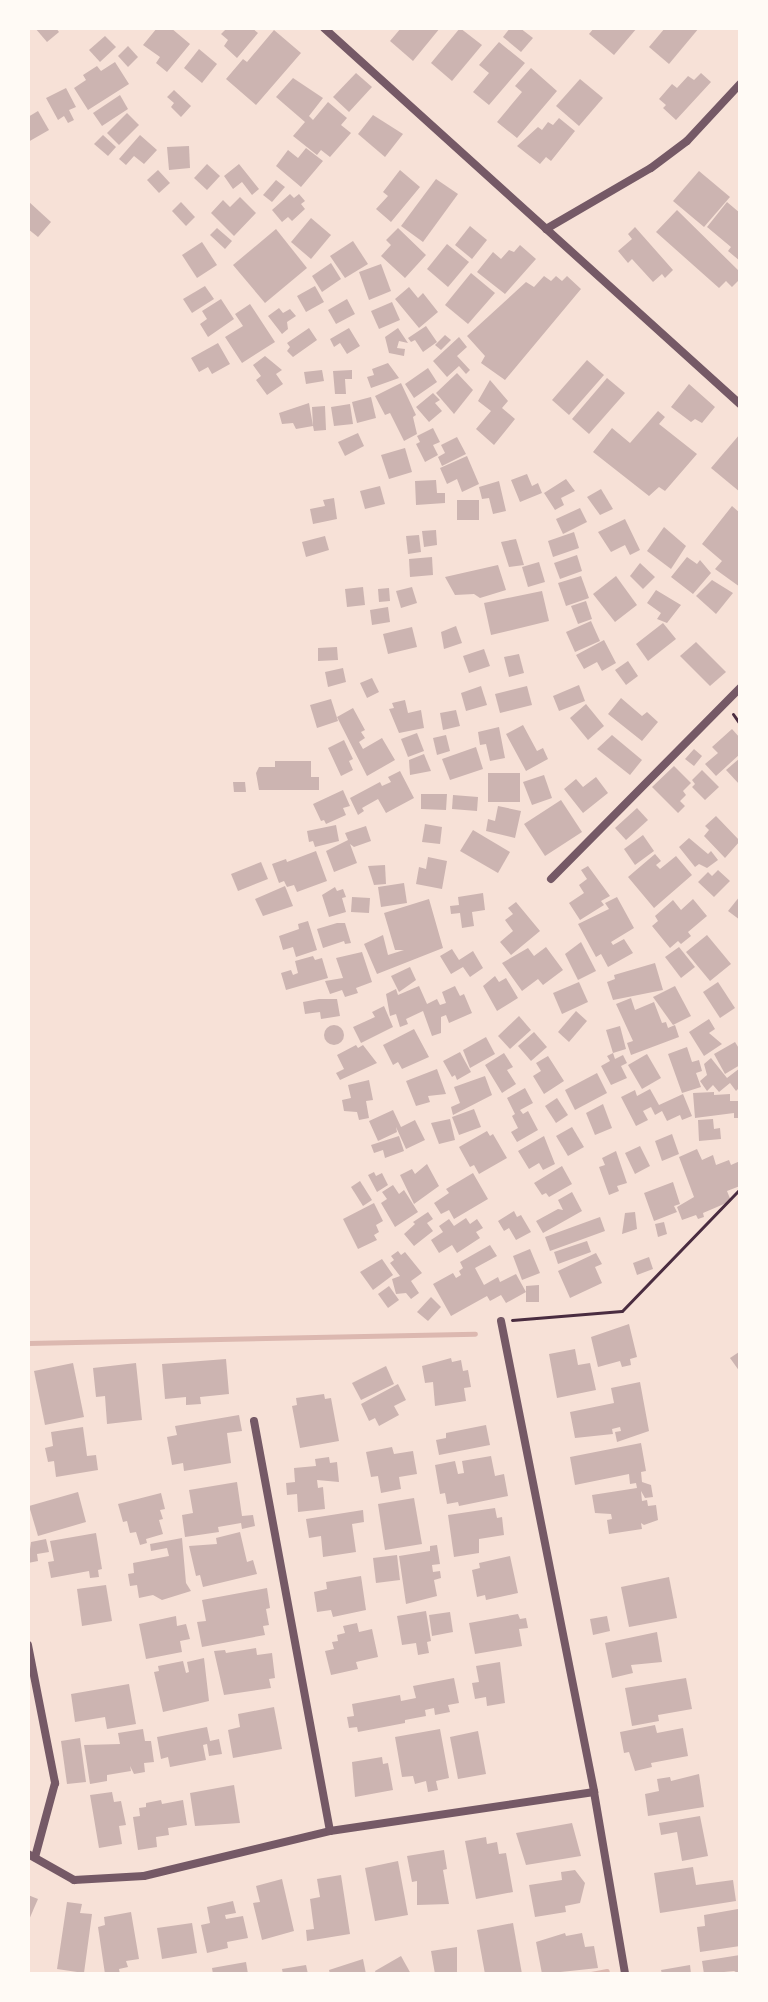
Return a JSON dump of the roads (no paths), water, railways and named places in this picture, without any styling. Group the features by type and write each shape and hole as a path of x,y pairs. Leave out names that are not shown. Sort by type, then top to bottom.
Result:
{"street":[{"path":"324,28 740,404"},
{"path":"546,229 651,168 687,141 740,84"},
{"path":"551,879 740,688"},
{"path":"501,1321 594,1792 625,1974"},
{"path":"254,1421 330,1831"},
{"path":"28,1645 55,1783 32,1855 74,1880 144,1876 330,1831 594,1792"}],"waterway":[{"path":"28,1343 475,1334"},
{"path":"591,1974 607,1971"}]}
